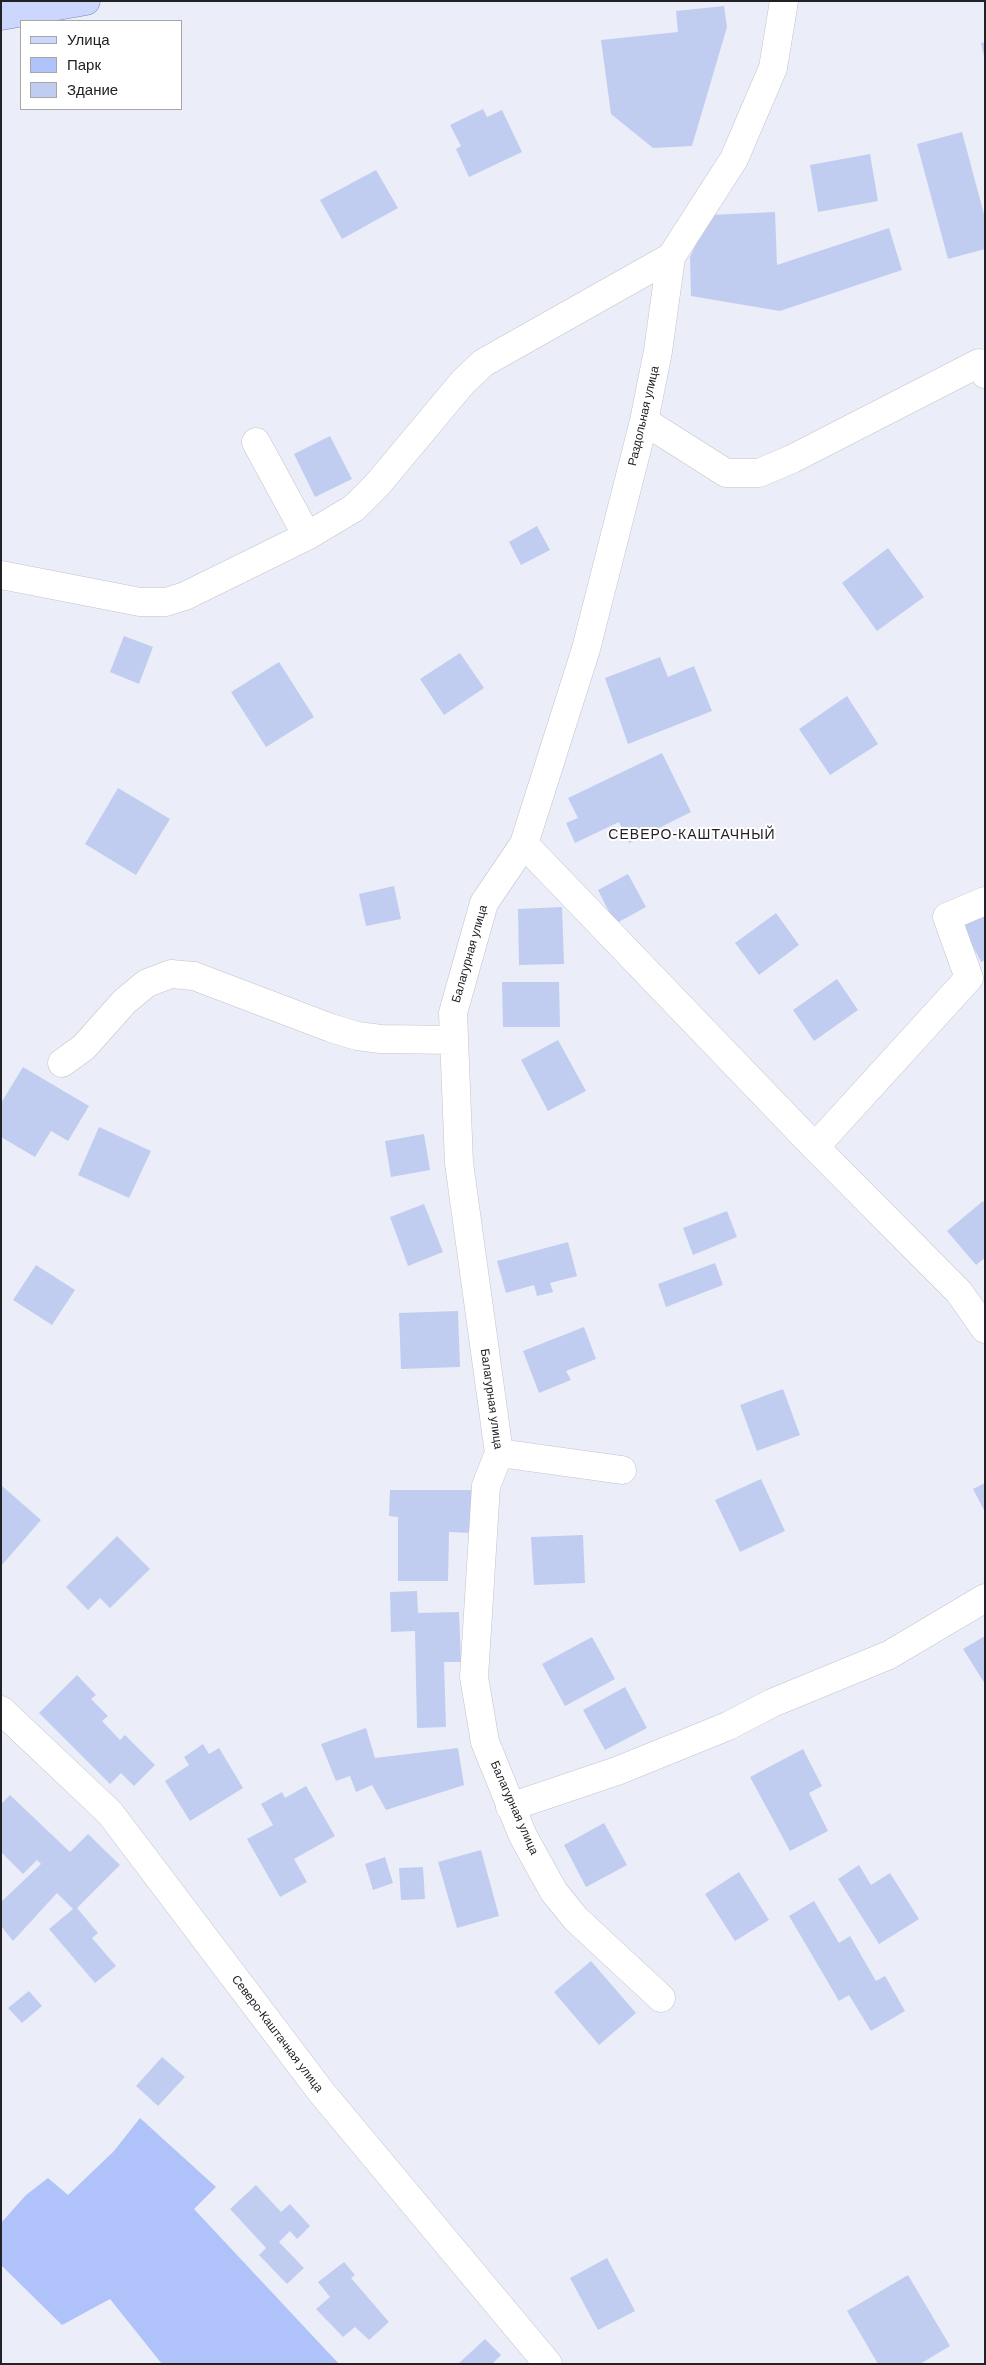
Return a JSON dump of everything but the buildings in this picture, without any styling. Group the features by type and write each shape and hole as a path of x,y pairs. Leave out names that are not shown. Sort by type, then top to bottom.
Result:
{"main road":[{"path":"1,16 86,1"}],"street":[{"name":"Раздольная улица","path":"524,844 586,649 644,421 658,351 671,257 734,159 773,68 784,1"},
{"path":"1,575 140,602 166,602 185,596 307,536 354,508 463,382 483,364 671,257"},
{"path":"644,421 726,473 759,473 792,459 979,363 985,374"},
{"path":"256,442 307,536"},
{"path":"524,844 814,1147 959,1292 985,1329"},
{"name":"Балагурная улица","path":"524,844 484,903 453,1013 459,1163 499,1453 486,1486 474,1677 485,1742 510,1807 554,1892 576,1919 661,1998"},
{"path":"814,1147 969,978 947,917 985,901"},
{"path":"62,1063 84,1047 125,1001 146,983 170,974 194,976 357,1036 380,1039 454,1040"},
{"path":"499,1453 622,1470"},
{"path":"510,1807 617,1771 728,1726 772,1703 889,1655 985,1598"},
{"name":"Северо-Каштачная улица","path":"1,1710 110,1813 322,2093 548,2364"}],"green space":[{"path":"140,2118 216,2187 194,2209 339,2364 162,2364 110,2299 62,2325 1,2265 1,2223 26,2195 48,2178 68,2195 114,2151"}],"district":[{"name":"СЕВЕРО-КАШТАЧНЫЙ","path":"692,835"}]}
